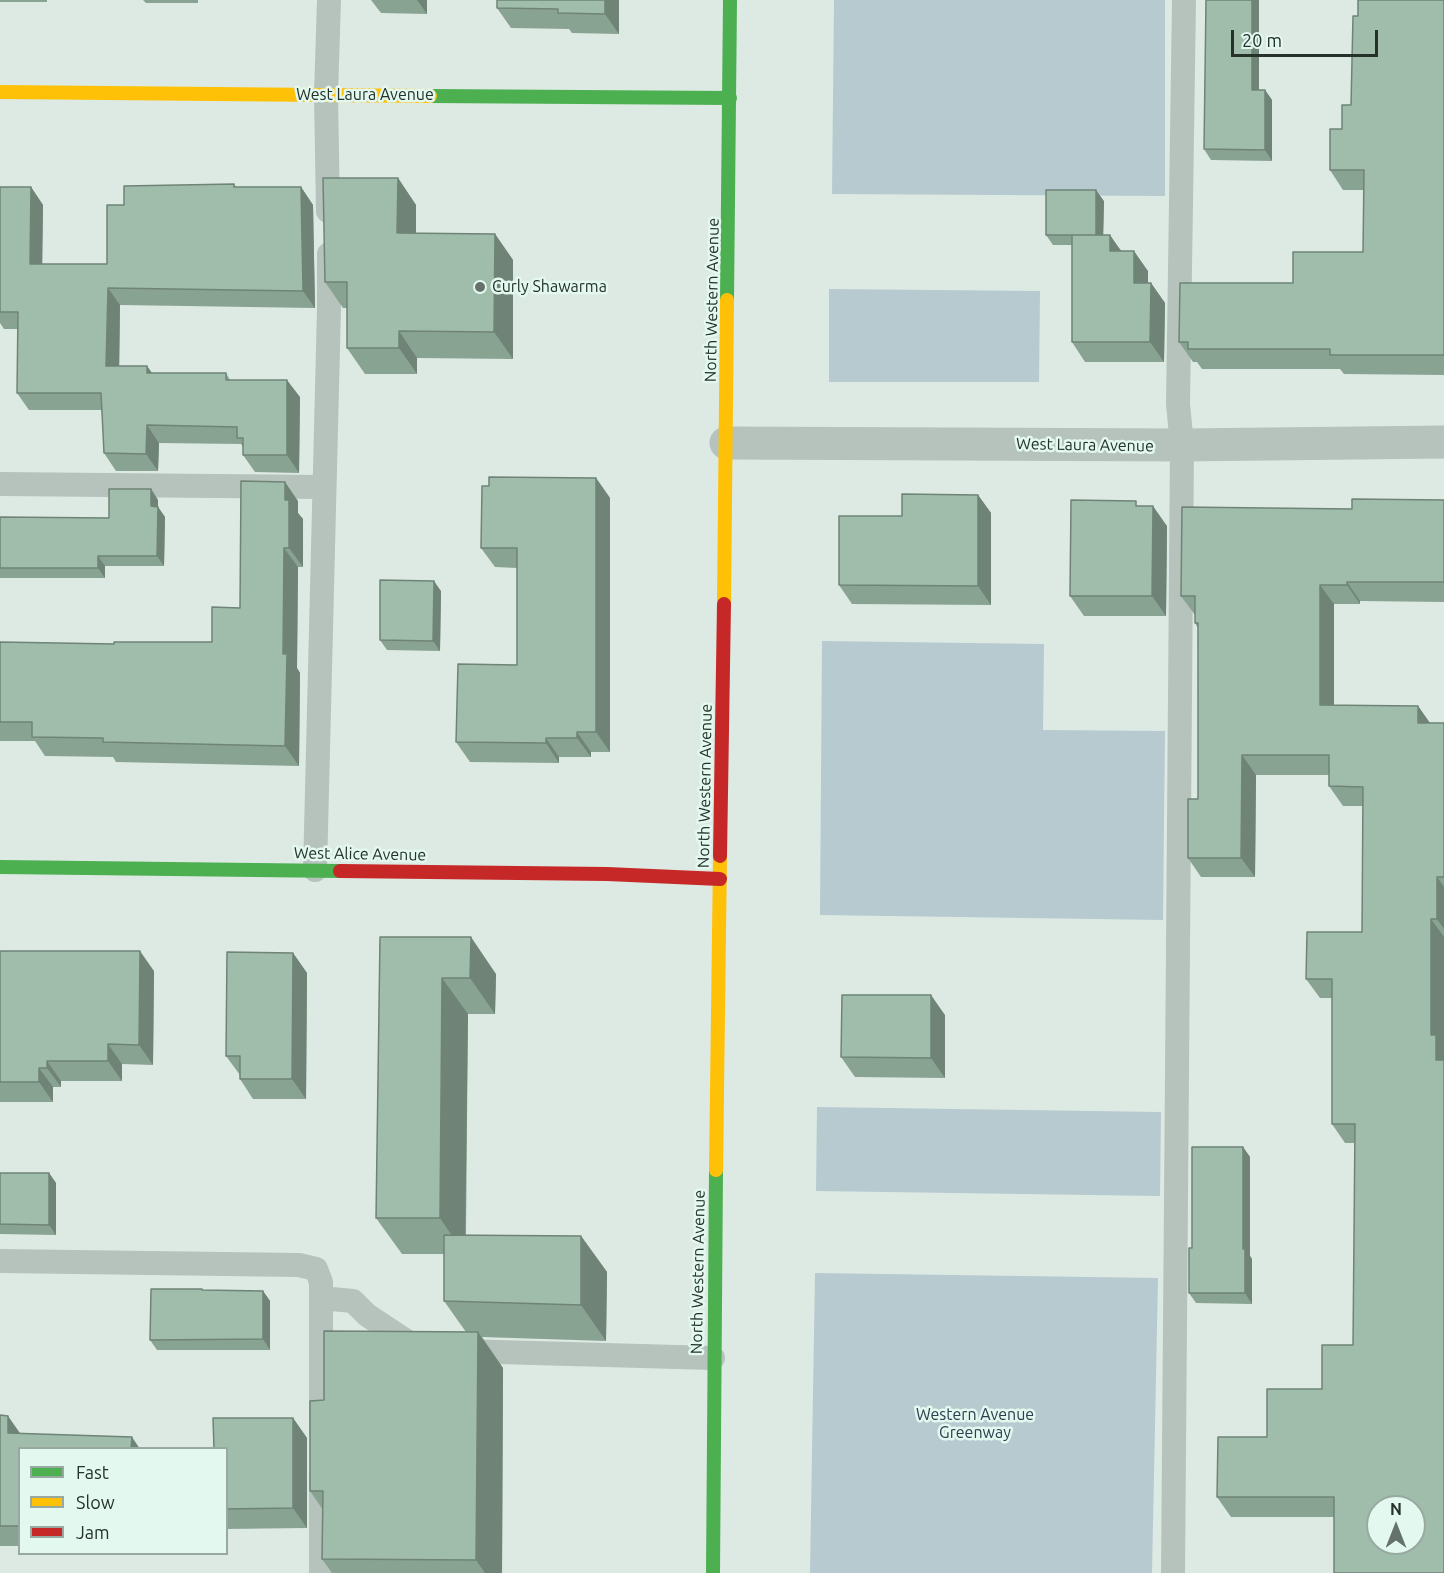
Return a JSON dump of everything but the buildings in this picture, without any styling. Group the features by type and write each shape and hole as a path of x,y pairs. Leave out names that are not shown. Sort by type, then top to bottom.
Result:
{"main road":[{"name":"North Western Avenue","path":"713,1573 713,1358 730,0"},
{"name":"West Laura Avenue","path":"0,92 730,98"},
{"name":"West Alice Avenue","path":"0,867 607,874 720,879"}],"street":[{"name":"West Laura Avenue","path":"726,443 1182,446 1444,442"}],"lane":[{"path":"315,870 329,308 326,95 329,0"},
{"path":"1173,1573 1182,446 1178,404 1184,0"},
{"path":"0,484 324,487"},
{"path":"0,1261 299,1265 316,1269 321,1282 321,1573"},
{"path":"321,1298 353,1301 367,1315 419,1350 713,1358"}],"green space":[{"path":"834,0 1165,0 1165,196 832,194"},
{"path":"829,289 1040,291 1039,382 829,382"},
{"path":"822,641 1044,644 1043,730 1165,731 1163,920 820,915"},
{"path":"817,1107 1161,1112 1160,1196 816,1191"},
{"name":"Western Avenue Greenway","path":"815,1273 1158,1278 1152,1573 810,1573"}],"traffic: fast":[{"path":"727,300 730,0"},
{"path":"430,96 730,98"},
{"path":"0,867 340,871"},
{"path":"713,1573 716,1170"}],"traffic: slow":[{"path":"0,92 430,96"},
{"path":"724,604 727,300"},
{"path":"716,1170 720,856"}],"traffic: jam":[{"path":"720,856 724,604"},
{"path":"340,871 607,874 720,879"}],"place":[{"name":"Curly Shawarma","path":"480,287"}]}
